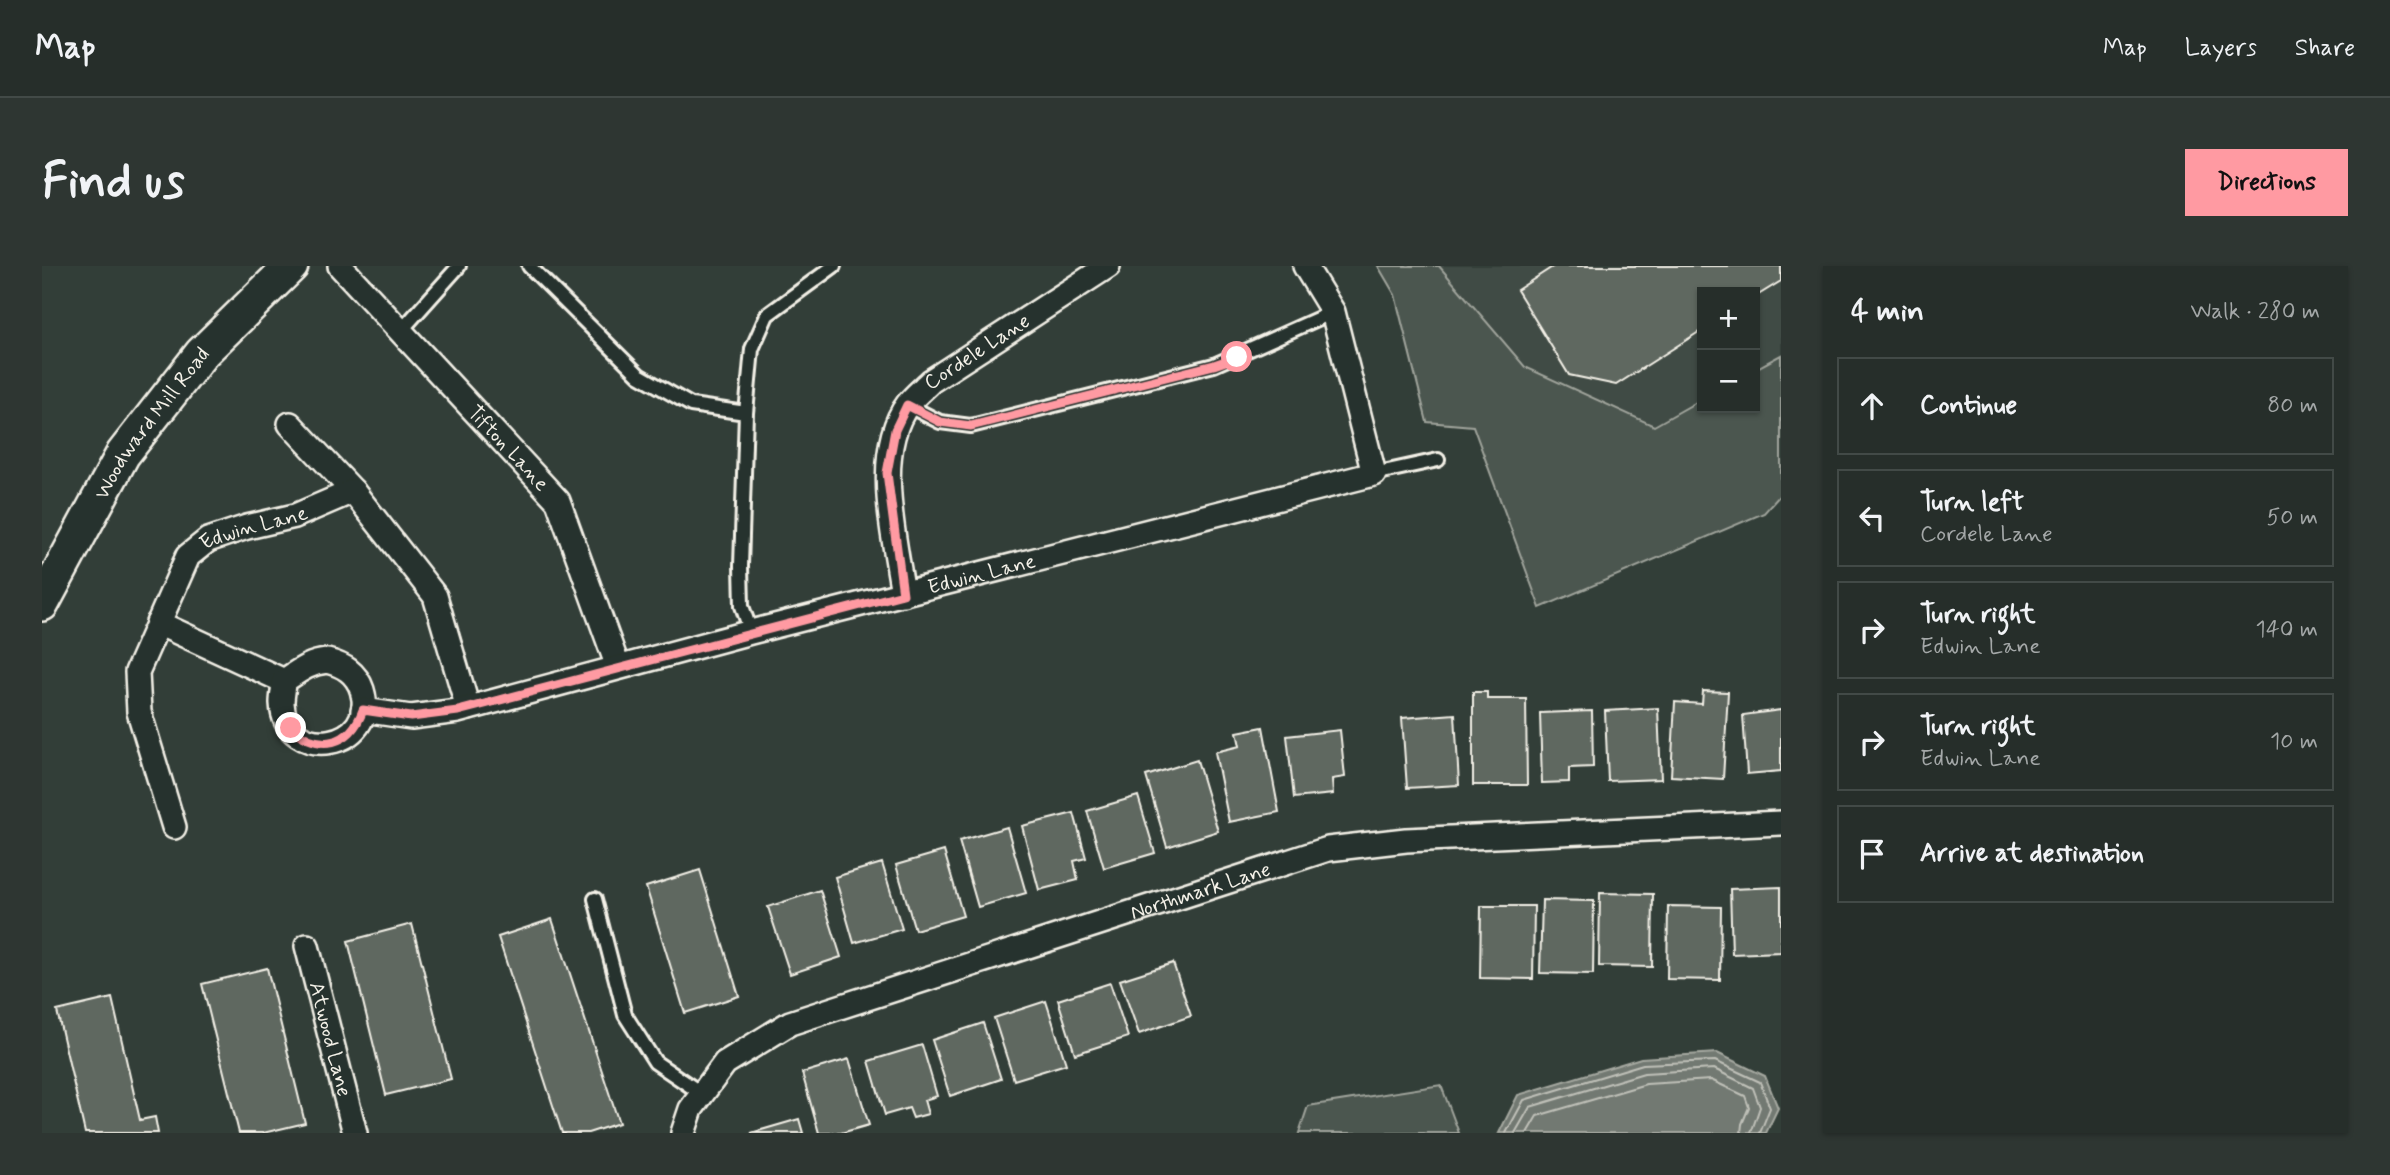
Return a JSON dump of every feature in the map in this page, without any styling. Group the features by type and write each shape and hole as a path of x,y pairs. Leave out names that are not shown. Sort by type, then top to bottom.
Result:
{"street":[{"name":"Woodward Mill Road","path":"42,604 123,454 202,353 291,266"},
{"name":"Tifton Lane","path":"341,266 558,501 618,667"},
{"name":"Cordele Lane","path":"903,594 887,473 895,430 907,405 930,381 1108,266"},
{"path":"1305,266 1333,312 1374,474"},
{"path":"290,424 353,491 435,596 468,708"},
{"name":"Edwin Lane","path":"363,710 411,717 468,708 751,632 1374,474"},
{"name":"Edwin Lane","path":"174,827 139,712 137,672 188,556 208,540 247,527 295,516 353,491"},
{"path":"158,623 284,681"},
{"path":"313,662 340,664 352,672 360,683 364,696 359,722 340,740 313,742 302,737 291,728 285,716 282,703 284,681 301,667 313,662"},
{"name":"Northmark Lane","path":"683,1133 691,1109 725,1063 790,1023 1328,849 1406,840 1781,823"},
{"name":"Atwood Lane","path":"307,946 355,1133"}],"lane":[{"path":"400,332 460,266"},
{"path":"529,266 639,375 691,405 746,413"},
{"path":"751,632 742,606 741,566 746,413 752,349 767,314 834,266"},
{"path":"907,405 940,422 971,426 1214,365 1333,312"},
{"path":"1374,474 1438,460"},
{"path":"595,899 625,1015 654,1062 702,1094"}],"shaded area":[{"path":"1378,266 1439,266 1525,367 1654,426 1697,402 1697,413 1760,413 1760,366 1781,355 1781,494 1764,513 1540,608 1473,426 1427,422 1395,295"},
{"path":"1440,266 1781,266 1781,355 1760,366 1760,287 1697,287 1697,402 1654,426 1525,367"},
{"path":"1441,1085 1459,1133 1299,1133 1308,1106"}],"water":[{"path":"1717,1053 1765,1076 1778,1108 1766,1133 1499,1133 1518,1095 1641,1058"}],"building":[{"path":"1554,266 1781,266 1781,281 1760,294 1760,287 1697,287 1697,333 1616,385 1569,375 1517,290"},
{"path":"1703,691 1728,692 1723,779 1671,776 1675,702 1702,704"},
{"path":"1473,692 1487,692 1487,699 1526,699 1527,785 1473,785"},
{"path":"1658,708 1661,779 1608,781 1605,711"},
{"path":"1781,710 1781,771 1747,774 1743,715"},
{"path":"1592,711 1593,767 1569,768 1569,782 1542,783 1540,713"},
{"path":"1455,714 1459,785 1407,788 1402,718"},
{"path":"1263,727 1279,812 1229,822 1215,752 1240,746 1237,732"},
{"path":"1340,730 1345,777 1332,779 1333,794 1294,798 1287,736"},
{"path":"1197,760 1218,831 1167,847 1146,776"},
{"path":"1138,796 1155,853 1104,868 1087,811"},
{"path":"1074,813 1086,858 1074,861 1078,880 1039,890 1022,826"},
{"path":"1007,827 1026,893 978,907 959,841"},
{"path":"944,851 963,916 915,930 896,865"},
{"path":"882,863 902,929 854,943 835,877"},
{"path":"700,870 739,996 685,1013 646,887"},
{"path":"1781,887 1781,952 1732,954 1730,889"},
{"path":"820,890 841,957 790,974 768,907"},
{"path":"1600,893 1653,894 1652,967 1599,966"},
{"path":"1542,900 1594,901 1593,974 1540,973"},
{"path":"1481,906 1534,906 1533,979 1480,978"},
{"path":"1668,906 1721,907 1720,980 1667,979"},
{"path":"552,919 619,1123 588,1133 562,1133 498,937"},
{"path":"412,924 451,1079 386,1095 348,941"},
{"path":"1173,963 1191,1016 1139,1034 1120,980"},
{"path":"267,968 305,1123 263,1133 239,1133 202,984"},
{"path":"1110,983 1128,1037 1075,1054 1058,1000"},
{"path":"112,998 140,1120 155,1117 158,1133 85,1133 57,1011"},
{"path":"1046,1001 1066,1064 1014,1080 994,1018"},
{"path":"983,1023 1001,1079 950,1096 932,1040"},
{"path":"922,1045 937,1096 924,1100 928,1114 913,1118 909,1108 885,1115 869,1061"},
{"path":"849,1059 869,1125 841,1133 819,1133 802,1073"},
{"path":"799,1119 803,1133 751,1133"}],"route":[{"path":"291,728 313,742 327,743 340,740 350,733 359,722 363,710 411,717 458,711 903,594 887,473 895,430 907,405 940,422 971,426 1237,357"}]}
